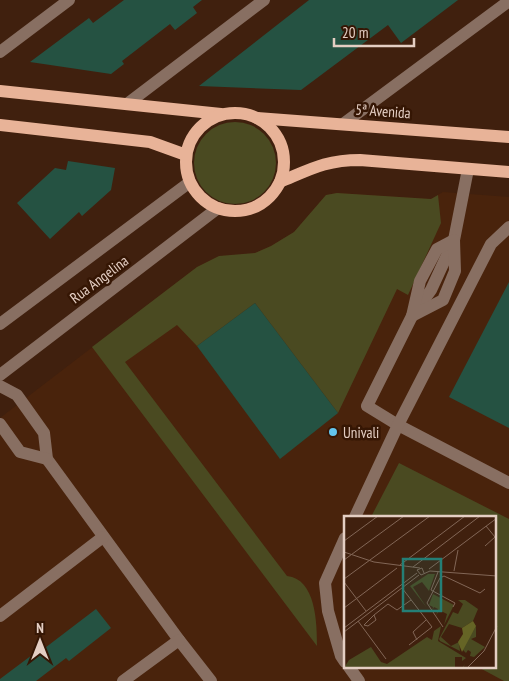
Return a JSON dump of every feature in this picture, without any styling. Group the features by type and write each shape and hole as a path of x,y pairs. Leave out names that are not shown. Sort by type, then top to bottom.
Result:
{"main road":[{"path":"0,91 239,114 255,118 268,126 278,138 284,152 284,167 280,182 272,194 261,204 248,210 232,212 218,208 201,198 190,182 186,169 186,155 190,142 197,131 209,121 224,114"},
{"name":"5ª Avenida","path":"255,118 509,137"},
{"path":"0,125 150,142 186,155"},
{"path":"280,182 323,164 342,160 509,172"}],"street":[{"path":"0,52 69,0"},
{"path":"127,104 264,0"},
{"path":"344,124 509,1"},
{"path":"468,169 454,240 432,290 412,316 368,406 509,483"},
{"name":"Rua Angelina","path":"0,324 190,182"},
{"name":"Rua Angelina","path":"0,375 218,208"},
{"path":"355,516 398,424 491,244 509,227"},
{"path":"0,386 17,395 44,433 47,459 211,681"},
{"path":"0,424 20,452 47,459"},
{"path":"0,616 103,537"},
{"path":"344,540 325,583 328,611 344,660"},
{"path":"123,681 179,640"},
{"path":"350,668 359,681"}],"shaded area":[{"path":"235,122 251,125 264,134 273,147 276,163 273,179 264,192 251,201 235,204 219,201 206,192 197,179 194,163 197,147 206,134 219,125"},
{"name":"Univali","path":"443,192 509,197 509,681 0,681 0,418 197,267 219,256 255,253 271,246 294,232 326,195 337,193 431,199"},
{"path":"337,193 431,199 438,195 441,223 408,295 397,289 338,413 255,303 197,346 177,325 125,362 287,576 297,579 304,585 313,604 317,646 92,347 197,267 219,256 255,253 271,246 294,232 326,195"},
{"path":"399,463 509,519 509,681 504,681 480,668 496,668 496,516 372,516"}],"building":[{"path":"124,0 202,0 193,7 197,13 175,30 170,24 122,61 124,64 111,74 30,62 89,18 93,23"},
{"path":"309,0 458,0 401,43 388,25 301,90 199,86"},
{"path":"68,161 115,168 111,190 82,216 79,212 50,239 17,203 55,168 66,170"},
{"path":"509,282 509,428 449,397"},
{"path":"255,303 338,413 280,459 197,346"},
{"path":"96,609 111,628 69,661 66,658 36,681 0,681 0,679 36,652 37,654"}],"place":[{"name":"Univali","path":"333,432"}]}
